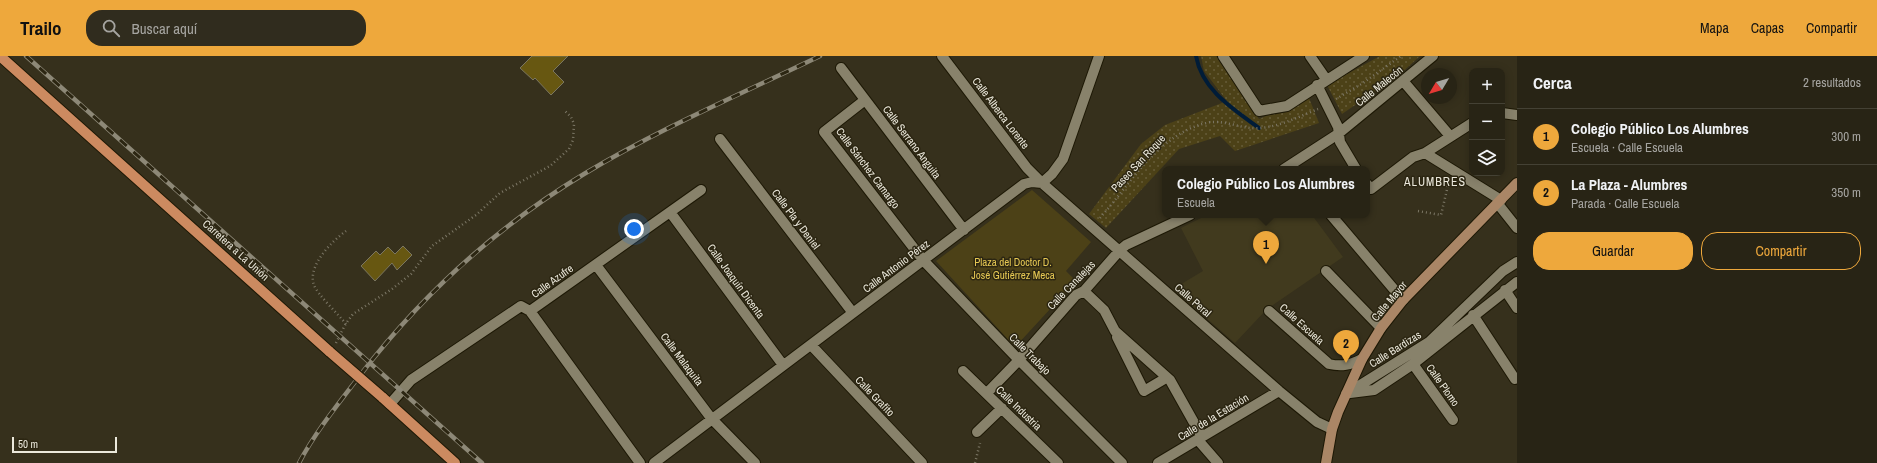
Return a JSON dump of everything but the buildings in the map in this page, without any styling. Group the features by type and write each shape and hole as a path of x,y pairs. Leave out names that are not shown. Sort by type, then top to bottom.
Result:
{"main road":[{"name":"Carretera a La Unión","path":"0,56 455,463"}],"street":[{"name":"Calle Alberca Lorente","path":"942,56 1027,168 1042,183"},
{"path":"1042,183 1052,174 1063,159 1099,56"},
{"path":"1223,56 1259,111 1287,106 1321,82 1361,57"},
{"path":"1310,56 1338,127 1340,142 1354,166"},
{"name":"Calle Malecón","path":"1338,134 1404,82 1433,56"},
{"name":"Calle Serrano Anguita","path":"841,68 964,230"},
{"path":"1404,82 1450,136"},
{"name":"Calle Sánchez Camargo","path":"865,100 824,132 922,260"},
{"path":"1505,113 1517,115"},
{"path":"1370,189 1413,157 1425,152 1469,125"},
{"path":"1289,166 1338,134"},
{"name":"Calle Pla y Deniel","path":"720,139 853,313"},
{"path":"1425,152 1500,202 1517,228"},
{"name":"Calle Antonio Pérez","path":"654,463 711,418 811,345 1024,184 1032,182 1042,183"},
{"name":"Calle Peral","path":"1042,183 1279,391 1317,422 1332,429"},
{"name":"Calle Mayor","path":"1326,463 1332,429 1346,394 1362,359 1381,328 1403,300 1517,183"},
{"name":"Calle Azufre","path":"640,463 530,312 700,190"},
{"name":"Calle Joaquín Dicenta","path":"670,212 783,365"},
{"name":"Calle Canalejas","path":"987,393 1019,360 1076,295 1084,291 1120,250 1126,245 1184,218"},
{"path":"1334,218 1403,300"},
{"name":"Calle Trabajo","path":"922,260 1122,463"},
{"name":"Calle Bardizas","path":"1346,394 1429,342 1503,270 1517,262"},
{"name":"Calle Malaquita","path":"596,265 711,418 755,463"},
{"path":"1326,271 1381,328"},
{"name":"Calle Bardizas","path":"1346,394 1374,390 1413,364 1473,315 1517,282"},
{"path":"1505,290 1517,308"},
{"path":"1084,291 1104,310 1144,391 1166,378"},
{"path":"386,400 411,380 516,308 521,306 530,312"},
{"name":"Calle Escuela","path":"1269,311 1329,364 1339,367 1348,366 1362,359"},
{"path":"1473,315 1516,379"},
{"path":"1115,331 1170,380 1200,438 1218,463"},
{"name":"Calle Grafito","path":"811,345 922,463"},
{"name":"Calle Plomo","path":"1413,364 1453,420"},
{"name":"Calle Industria","path":"963,371 1058,463"},
{"name":"Calle de la Estación","path":"1158,463 1279,391"},
{"path":"978,438 1002,408"}],"path":[{"name":"Paseo San Roque","path":"1092,226 1149,159 1175,136 1206,122 1252,128 1277,124 1328,104 1363,83 1401,56"},
{"path":"330,352 353,314 392,289 411,274 437,241 476,215 500,193 550,166 569,149 573,140 574,124 571,117 564,110"},
{"path":"1418,211 1441,215 1450,177"},
{"path":"346,231 335,239 322,254 313,274 314,285 346,324"},
{"path":"975,463 978,438"}],"shaded area":[{"path":"1201,218 1314,218 1343,257 1267,309 1235,343 1173,289 1203,271 1181,228"}],"green space":[{"path":"1201,56 1216,56 1259,119 1309,98 1319,123 1235,151 1220,136 1179,149 1106,228 1089,214 1141,144 1165,125 1227,101 1204,71"},
{"path":"1380,56 1420,56 1399,75 1342,114 1327,85"},
{"name":"Plaza del Doctor D. José Gutiérrez Meca","path":"1032,190 1091,242 1066,271 1076,281 1015,347 936,261"}],"waterway":[{"path":"1196,56 1199,68 1212,89 1229,106 1259,128"}],"railway":[{"path":"26,56 482,463"},
{"path":"299,463 320,428 336,406 409,317 463,264 521,216 584,174 641,142 700,112 820,56"}],"place":[{"name":"Colegio Público Los Alumbres","path":"1266,264"},
{"name":"La Plaza - Alumbres","path":"1346,363"}],"district":[{"name":"ALUMBRES","path":"1435,182"}]}
